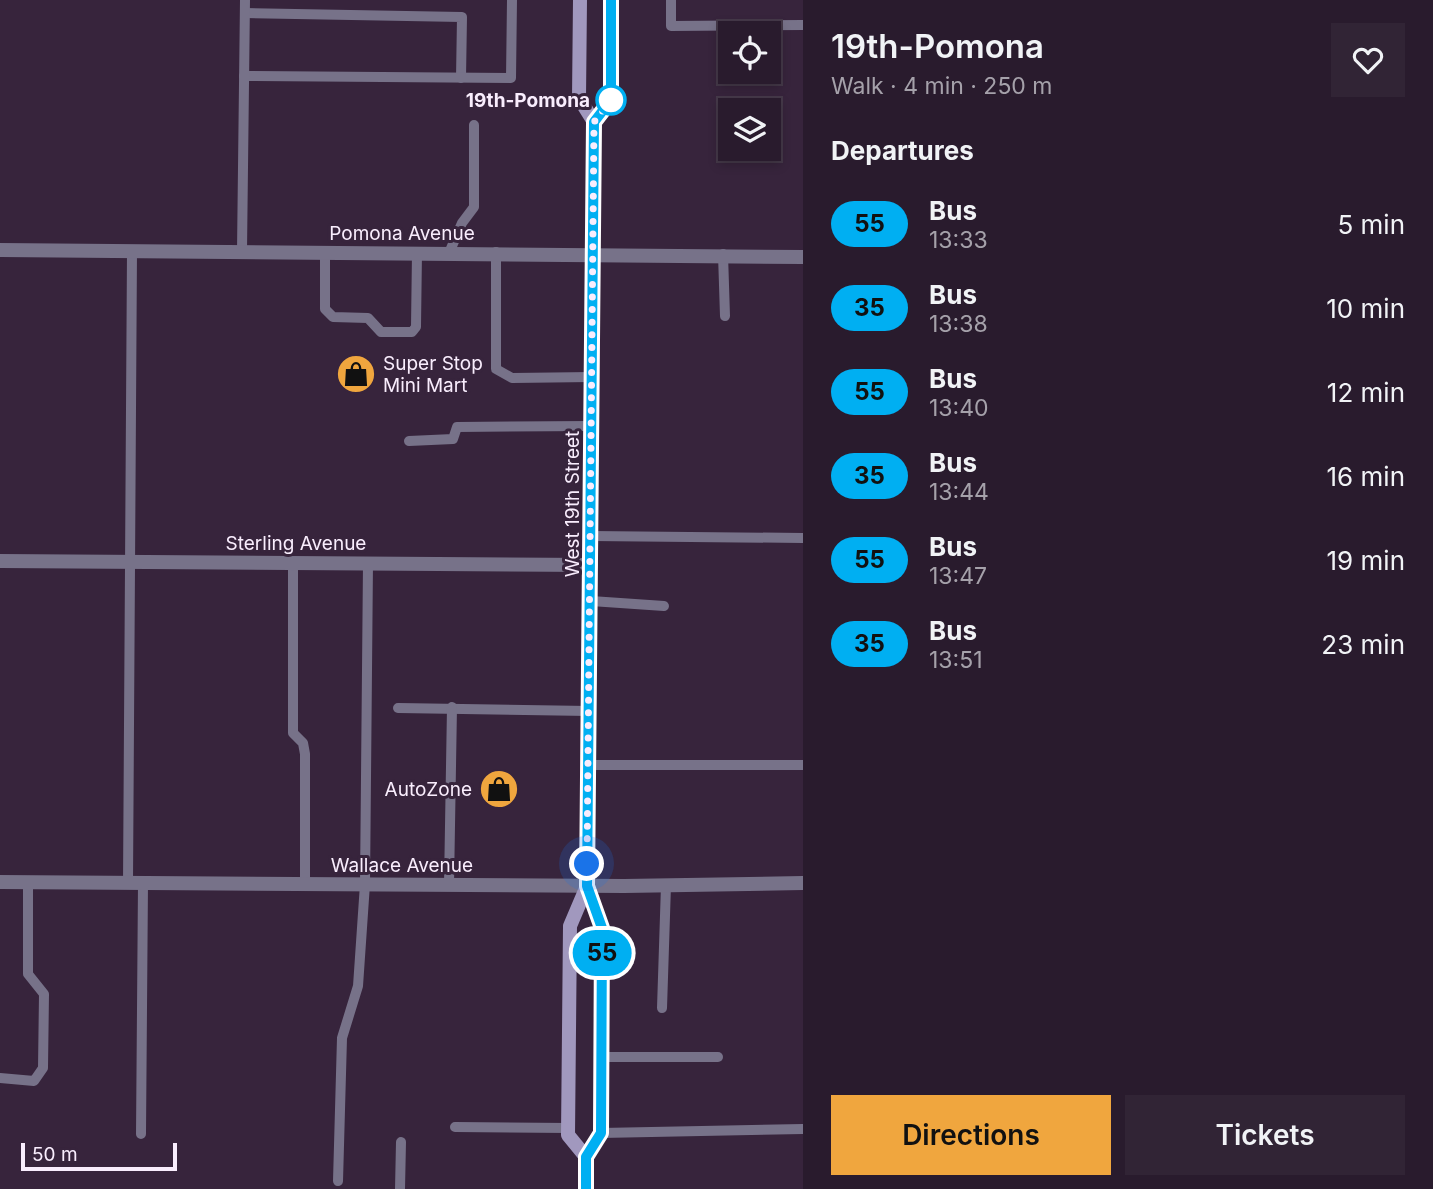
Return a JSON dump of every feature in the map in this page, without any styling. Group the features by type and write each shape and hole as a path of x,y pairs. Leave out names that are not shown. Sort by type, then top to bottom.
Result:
{"main road":[{"name":"West 19th Street","path":"580,0 579,98 594,122 587,886 602,928 601,1133"},
{"name":"West 19th Street","path":"594,122 611,100 611,0"},
{"name":"West 19th Street","path":"569,1128 570,926 587,886"},
{"path":"569,1128 569,1135 586,1157"},
{"path":"586,1189 586,1157 601,1133"}],"street":[{"name":"Pomona Avenue","path":"0,250 496,252 803,257"},
{"name":"Sterling Avenue","path":"0,561 591,565"},
{"name":"Wallace Avenue","path":"0,882 587,886 803,883"}],"lane":[{"path":"242,251 245,0"},
{"path":"244,76 511,78 512,0"},
{"path":"671,0 671,26 803,25"},
{"path":"245,13 462,17 461,78"},
{"path":"449,253 462,223 474,207 474,125"},
{"path":"128,883 132,251"},
{"path":"325,251 325,309 333,317 368,318 381,332 412,332 416,327 417,252"},
{"path":"496,252 496,369 512,378 593,377"},
{"path":"723,254 725,316"},
{"path":"409,441 453,439 457,427 592,426"},
{"path":"592,536 803,538"},
{"path":"293,562 293,733 303,743 305,754 305,884"},
{"path":"338,1181 342,1038 358,986 365,884 368,563"},
{"path":"591,601 664,606"},
{"path":"398,708 589,711"},
{"path":"449,885 452,708"},
{"path":"589,765 803,765"},
{"path":"0,1078 34,1081 43,1069 44,994 28,974 28,882"},
{"path":"141,1134 144,883"},
{"path":"662,1008 666,885"},
{"path":"602,1057 718,1057"},
{"path":"455,1127 569,1128"},
{"path":"601,1133 803,1129"},
{"path":"400,1189 401,1142"}],"bus line":[{"name":"55","path":"586,1189 586,1157 601,1133 602,928 587,886 594,122 611,100 611,0"}],"place":[{"name":"19th-Pomona","path":"611,100"},
{"name":"Super Stop Mini Mart","path":"356,374"},
{"name":"AutoZone","path":"499,789"}],"route":[{"path":"587,864 594,122 611,100"}]}
